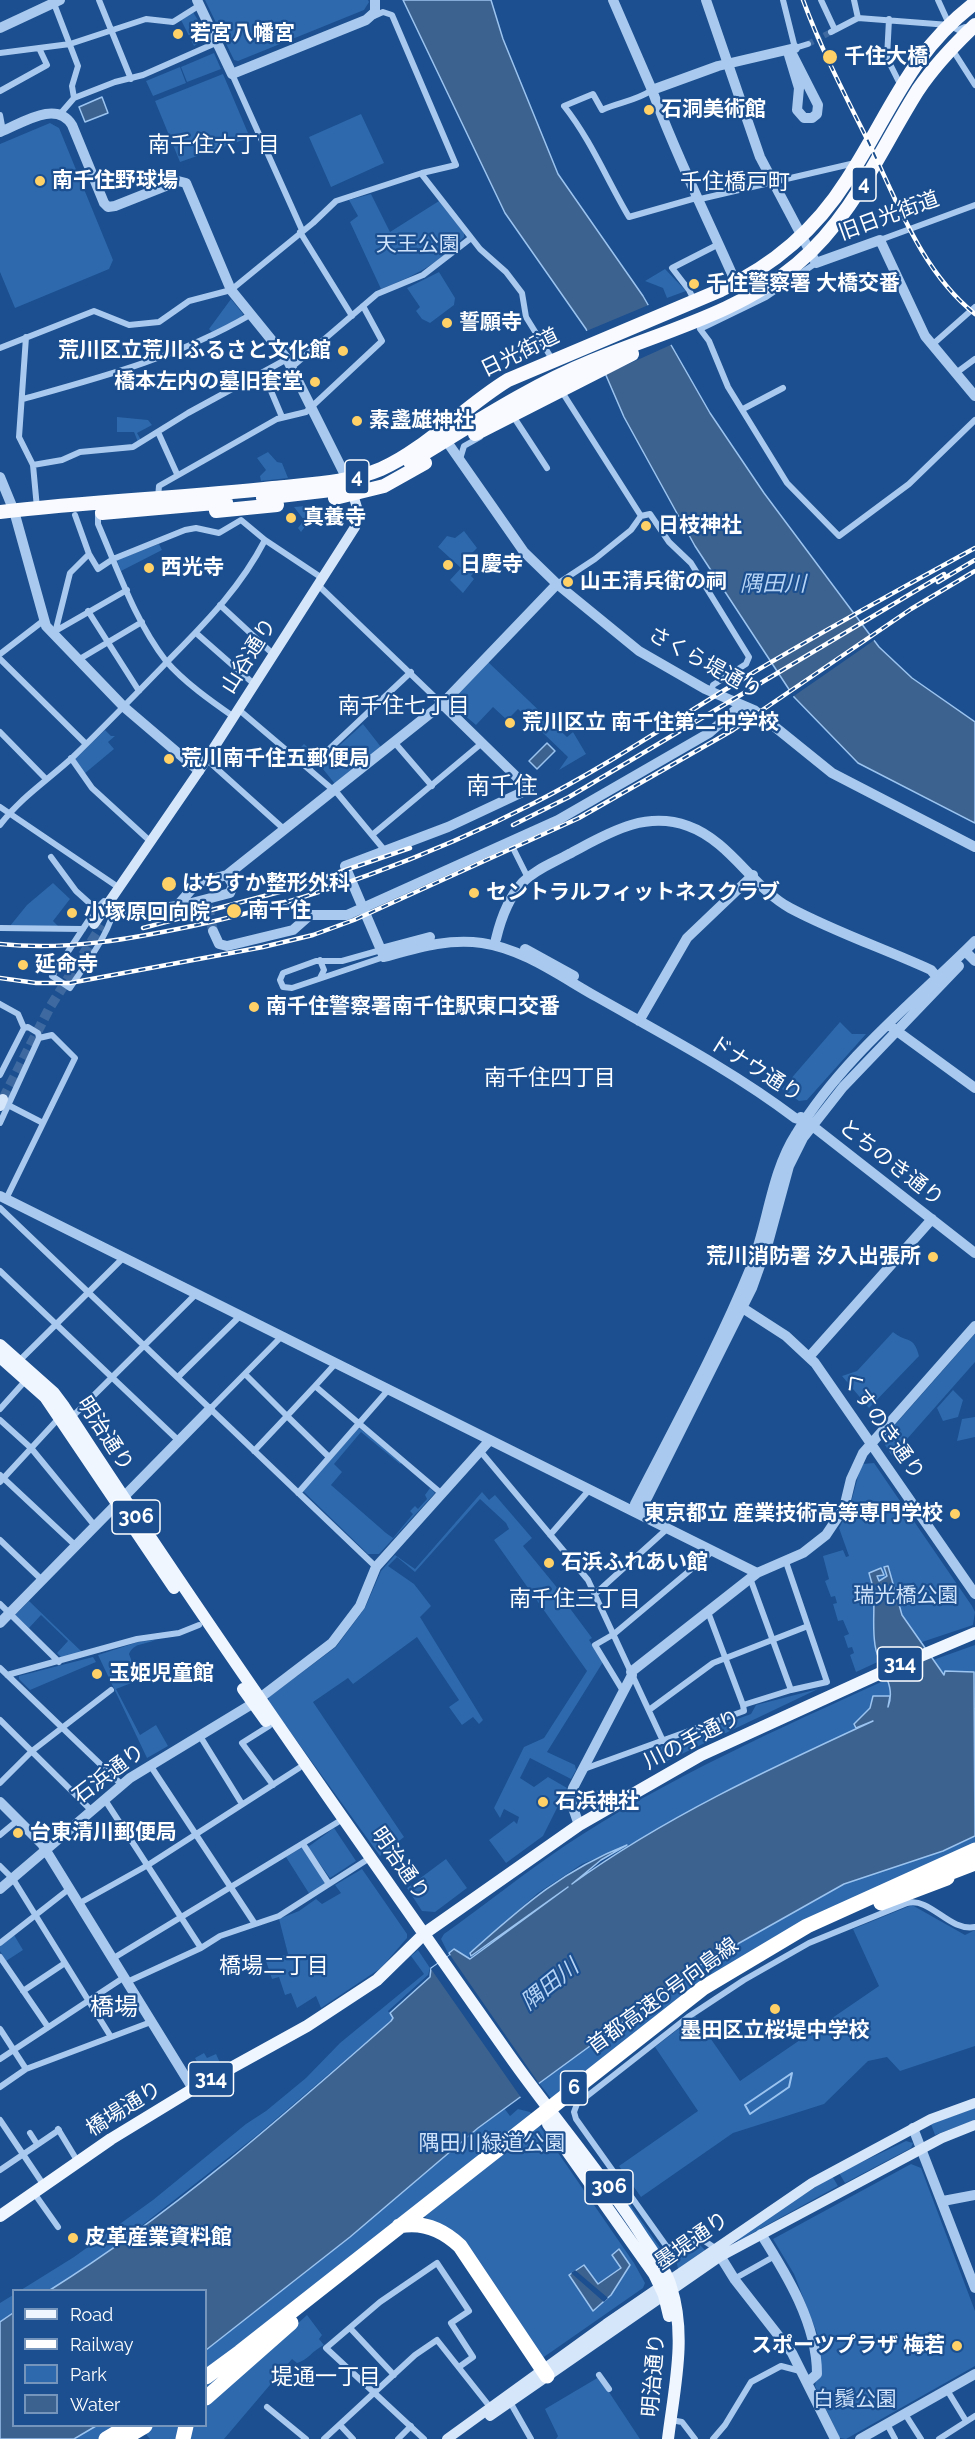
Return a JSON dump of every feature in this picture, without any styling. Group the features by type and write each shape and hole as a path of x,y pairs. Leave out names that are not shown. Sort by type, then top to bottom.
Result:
{"highway":[{"name":"日光街道","path":"0,521 10,514 37,508 347,479 398,460 439,431 476,400 508,380 552,359 736,283 769,264 801,236 837,196 922,54 949,25 975,3"},
{"name":"日光街道","path":"10,514 105,512 254,499 345,488 383,477 545,382 719,310 813,257 852,203 919,90 975,23"},
{"path":"700,329 696,314 721,290"},
{"name":"日光街道","path":"105,512 180,513 355,495 384,486 451,448 655,343 676,329"},
{"name":"首都高速6号向島線","path":"207,2376 703,1988 807,1926 936,1867 975,1852"},
{"name":"首都高速6号向島線","path":"207,2386 296,2319 597,2079 701,2000 753,1966 804,1937 884,1907 975,1863"},
{"path":"884,1907 975,1868"},
{"path":"207,2366 374,2239 407,2225 437,2229 460,2246 542,2368"},
{"path":"207,2397 296,2319"},
{"path":"101,2439 119,2427"},
{"path":"106,2439 126,2427"},
{"path":"123,2439 143,2427"}],"main road":[{"name":"山谷通り","path":"98,925 199,771 359,517 355,495 347,479"},
{"name":"山谷通り","path":"110,904 118,887 150,845"},
{"name":"明治通り","path":"0,1345 26,1380 65,1418"},
{"name":"明治通り","path":"0,1357 15,1364 54,1393 65,1418 256,1701 538,2103 602,2178 666,2288 679,2344 668,2439"},
{"name":"明治通り","path":"120,1501 199,1625 256,1701 269,1726 365,1861 422,1936"},
{"name":"川の手通り","path":"422,1936 579,1825 701,1755 975,1633"},
{"name":"橋場通り","path":"2,2212 193,2089 315,2021 386,1973 422,1936"},
{"name":"墨堤通り","path":"447,2439 542,2368 666,2288 812,2183 945,2112 975,2103"},
{"name":"墨堤通り","path":"718,2252 761,2234 922,2148 975,2125"},
{"name":"明治通り","path":"660,2439 672,2343 666,2288"},
{"name":"墨堤通り","path":"458,2439 510,2402 542,2368"}],"street":[{"path":"99,0 131,79"},
{"path":"366,20 375,12 375,0"},
{"path":"613,0 696,199 736,283"},
{"path":"706,0 727,64 771,181 813,257 766,297 700,329 709,341 728,387 787,483 839,536 909,484 975,420"},
{"path":"783,0 793,49 818,105 817,114 812,118 804,118 797,110 799,88 789,55 793,49"},
{"path":"821,0 833,31 858,18 949,25 961,30 975,23"},
{"path":"854,0 858,18"},
{"path":"939,0 949,25"},
{"path":"0,28 56,1 78,66 72,86 74,98"},
{"path":"0,53 70,44 146,19 173,22 199,3 301,231 352,315"},
{"path":"0,348 94,311 129,325 159,322 189,300 231,290 336,201 422,173 456,165 393,15 383,12 232,74"},
{"path":"889,19 887,58 901,86"},
{"path":"61,113 74,98 116,82 131,79 218,42"},
{"path":"808,44 727,64 651,90 639,99 617,103 602,110 593,94 564,106 587,137 599,165 629,217 696,199 858,162"},
{"path":"0,91 47,65 39,48"},
{"path":"952,48 975,85"},
{"path":"0,108 2,132 48,113 61,113 72,125 104,203 108,207 116,206 178,181 186,183 231,290 289,363 347,479"},
{"path":"422,173 470,237 506,272 522,293 526,317 552,359"},
{"name":"旧日光街道","path":"813,257 880,240 975,205"},
{"path":"33,465 62,460 80,452 133,447 263,372 289,363 377,294 423,275 470,237"},
{"path":"880,240 922,330 975,396"},
{"path":"694,301 689,290 672,268 719,244"},
{"path":"158,498 159,486 177,474 282,417 306,412 382,341 363,306"},
{"path":"932,345 975,307"},
{"path":"23,399 162,358 250,315"},
{"path":"26,337 19,437 33,465 37,508"},
{"path":"956,374 975,359"},
{"path":"263,372 282,417"},
{"path":"460,461 464,446 559,394 581,385 579,378 570,373 545,372 508,380"},
{"path":"743,409 783,388"},
{"path":"559,394 641,516"},
{"path":"515,419 547,468"},
{"name":"さくら堤通り","path":"439,431 524,552 557,584 639,651 711,692 754,710 832,773 975,847"},
{"path":"158,432 177,474"},
{"path":"0,477 43,621 78,661 124,707 199,771"},
{"path":"105,512 98,524 142,622 167,662 309,768 335,792 387,852"},
{"path":"75,514 89,554 98,569 113,559 185,530 196,528 219,533 242,520 320,581 529,789 480,813 387,852 345,866 383,954"},
{"path":"177,906 197,883 227,875 335,792 442,704 557,584 595,559 631,530 641,516 650,514 669,542 687,559 749,657 746,664 713,685 711,692"},
{"path":"0,825 39,783 86,744 196,633 246,575 265,540"},
{"path":"54,631 70,573 89,554"},
{"path":"54,631 127,590"},
{"path":"220,605 273,654"},
{"path":"88,611 139,691"},
{"path":"0,654 43,621"},
{"path":"78,661 142,622"},
{"path":"196,633 254,684"},
{"path":"0,659 86,744"},
{"path":"309,768 411,672"},
{"path":"213,931 218,943 226,946 293,930 310,915 343,917 567,815 709,733 740,706"},
{"path":"0,732 46,778"},
{"path":"395,743 432,786"},
{"path":"372,835 482,743"},
{"path":"71,758 92,788 150,845"},
{"path":"206,759 285,830"},
{"path":"0,807 118,887"},
{"path":"496,939 506,908 528,878 542,868 618,829 635,823 655,820 678,823 700,831 789,907 927,968 936,976"},
{"path":"510,842 528,878"},
{"path":"51,857 76,891 96,909"},
{"path":"110,904 114,914 108,927 70,988 52,976 96,909 104,901 110,904 127,913 207,903 232,891 230,878 227,875"},
{"path":"641,1018 687,938 753,875"},
{"path":"0,928 83,929"},
{"name":"ドナウ通り","path":"383,954 438,936 459,934 496,939 538,955 733,1076 795,1118 808,1123"},
{"path":"892,1027 971,955 975,941"},
{"name":"ドナウ通り","path":"383,954 445,942 494,945 523,955 641,1018"},
{"path":"383,954 289,988 283,987 280,980 286,971 320,960 342,961 383,954"},
{"path":"636,1512 635,1504 739,1306 759,1245 782,1161 808,1123 936,976 971,955"},
{"path":"320,960 324,970 320,978"},
{"path":"0,1004 18,1014 24,1028"},
{"path":"0,1123 4,1103 39,1038 38,1033 28,1027 24,1028"},
{"path":"892,1027 975,1088"},
{"path":"0,1075 24,1028"},
{"path":"2,1201 75,1058 52,1035 39,1038"},
{"path":"4,1103 43,1123"},
{"name":"とちのき通り","path":"808,1123 975,1253"},
{"path":"2,1201 282,1335 669,1528 754,1575 772,1640 791,1690"},
{"path":"2,1201 87,1292 376,1567"},
{"path":"809,1357 932,1220"},
{"path":"15,1364 123,1258"},
{"path":"0,1271 179,1441"},
{"path":"76,1546 1,1478 31,1448 112,1377 197,1293"},
{"name":"くすのき通り","path":"739,1306 779,1331 809,1357 872,1442 975,1594"},
{"path":"178,1377 241,1315"},
{"path":"579,1825 570,1799 573,1788 632,1674 754,1575 808,1550 834,1526 843,1508 857,1463 872,1442 975,1326"},
{"path":"0,1623 282,1335"},
{"path":"254,1451 336,1363"},
{"path":"245,1374 329,1457"},
{"path":"0,1409 26,1380"},
{"path":"315,1386 442,1494"},
{"path":"298,1493 389,1389"},
{"path":"0,1420 31,1448 95,1526"},
{"name":"石浜通り","path":"0,1889 122,1785 256,1701 332,1643 360,1606 376,1567 490,1440"},
{"path":"480,1452 588,1580 663,1741"},
{"path":"550,1534 590,1489"},
{"path":"596,1594 669,1528"},
{"path":"0,1540 42,1580"},
{"path":"623,1691 595,1645 614,1634 713,1551"},
{"path":"743,1705 827,1682 786,1562"},
{"path":"0,1604 59,1662"},
{"path":"583,1769 744,1712 708,1612"},
{"path":"7,1675 137,1639 179,1633 199,1625"},
{"path":"649,1710 713,1663 808,1626"},
{"path":"0,1668 122,1785"},
{"path":"0,1783 32,1751 111,1690"},
{"path":"0,1720 92,1811"},
{"path":"269,1726 242,1743 273,1785"},
{"path":"200,1736 242,1804"},
{"path":"150,1766 255,1924"},
{"path":"78,1904 148,1865 299,1768"},
{"path":"105,1800 201,1948"},
{"path":"0,1802 47,1851 193,2089"},
{"path":"0,1835 18,1820"},
{"path":"112,1959 338,1822"},
{"path":"303,1844 329,1884"},
{"path":"0,2059 88,2001 125,1980 201,1948 220,1936 295,1908 365,1861"},
{"path":"0,1866 13,1879 111,2037"},
{"path":"0,1943 69,1889"},
{"path":"884,1907 889,1892 895,1889 901,1893 906,1903"},
{"path":"835,2439 808,2382 784,2342 734,2279 718,2252 703,2240 682,2250 667,2247 602,2178 574,2112 579,2103 688,2017 744,1980 809,1943 884,1907 917,1902 960,1927 975,1927"},
{"path":"0,1957 48,2027"},
{"path":"23,1991 65,1963"},
{"path":"0,2087 26,2069 151,2022"},
{"path":"0,2029 26,2069"},
{"path":"0,2120 41,2181 37,2191 58,2227"},
{"path":"913,2128 975,2288"},
{"path":"0,2170 58,2130 78,2162"},
{"path":"30,2133 37,2144"},
{"path":"943,2201 975,2195"},
{"path":"761,2234 796,2295 816,2349 817,2374 808,2382"},
{"path":"734,2279 775,2256"},
{"path":"424,2439 326,2348 392,2294 437,2263 469,2311 451,2323 473,2357 459,2367"},
{"path":"350,2328 394,2375"},
{"path":"324,2439 374,2392 437,2340 490,2407"},
{"path":"713,2439 725,2425 751,2382 781,2366 802,2372"},
{"path":"860,2439 975,2374"},
{"path":"599,2375 609,2389"},
{"path":"947,2389 966,2421"},
{"path":"510,2402 531,2439"},
{"path":"267,2407 306,2439"},
{"path":"905,2414 921,2439"},
{"path":"939,2439 975,2416"},
{"path":"670,2420 682,2422 695,2439"},
{"path":"887,2424 896,2439"},
{"path":"340,2425 353,2439"},
{"path":"398,2439 411,2427"}],"green space":[{"path":"205,0 368,0 369,2 364,10 238,61 234,60"},
{"path":"193,12 207,35 206,39 194,46 181,20"},
{"path":"214,53 221,69 187,82 181,67"},
{"path":"180,67 186,83 153,96 146,81"},
{"path":"223,74 248,133 246,139 180,162 155,101"},
{"path":"361,114 384,163 331,187 309,137"},
{"name":"南千住野球場","path":"50,123 59,128 113,260 109,269 15,308 0,272 0,144"},
{"name":"天王公園","path":"371,194 390,232 439,201 464,233 464,237 425,268 381,289 350,222 358,216 349,200"},
{"path":"665,269 686,291 667,298 663,288 645,281"},
{"path":"439,272 455,298 454,305 430,323 422,319 416,311 420,307 407,288"},
{"path":"231,299 243,314 241,318 212,332 209,329"},
{"path":"117,417 148,420 152,425 137,433 141,440 138,442 134,432 117,432"},
{"path":"268,452 277,462 282,463 288,478 261,481 260,476 266,470 257,458"},
{"path":"317,505 320,507 301,532 298,528 304,520 294,507"},
{"path":"464,531 477,548 466,559 476,570 471,576 474,579 463,593 450,580 461,568 438,547 447,536 455,538"},
{"path":"159,544 162,550 121,571 117,560"},
{"path":"488,662 567,737 573,732 586,754 559,770 568,757 518,709 507,720 493,707 476,725 450,703"},
{"path":"363,724 381,747 335,784 319,764"},
{"path":"105,730 111,736 115,736 108,742 114,749 84,774 75,759"},
{"path":"304,744 318,757 308,765 295,753"},
{"path":"53,883 70,899 53,921 58,926 10,926 27,905"},
{"path":"840,1022 852,1034 866,1034 807,1100 799,1101 782,1089"},
{"path":"893,1332 912,1342 919,1356 869,1408 842,1376 857,1371"},
{"path":"975,1334 975,1362 892,1456 885,1445 886,1435"},
{"path":"953,1390 963,1400 958,1417 943,1421 937,1408"},
{"path":"975,1417 975,1437 957,1441 962,1419"},
{"path":"359,1428 402,1462 400,1464 361,1432 334,1464 342,1472 331,1485 386,1533 393,1538 413,1514 410,1511 415,1506 418,1509 427,1499 425,1495 430,1488 435,1493 379,1554 368,1554 303,1491"},
{"name":"瑞光橋公園","path":"874,1463 975,1612 973,1625 919,1643 856,1672 850,1655 854,1653 852,1647 848,1648 844,1636 849,1634 843,1620 838,1621 833,1604 837,1603 835,1596 831,1597 825,1581 829,1579 823,1556 843,1550 846,1557 849,1556 839,1528 849,1510 860,1469 863,1464"},
{"path":"482,1492 489,1500 495,1495 532,1538 523,1546 559,1590 557,1591 592,1638 589,1640 603,1662 547,1752 575,1765 576,1770 571,1779 530,1758 520,1778 534,1787 548,1777 567,1788 543,1836 506,1863 489,1840 514,1821 517,1824 519,1817 504,1809 500,1818 494,1808 524,1747 544,1738 587,1671 494,1540 509,1529 506,1523 480,1499 415,1572 397,1557 388,1566 414,1584 431,1606 420,1617 483,1720 479,1724 473,1717 462,1725 449,1707 459,1700 417,1637 353,1684 348,1678 313,1702 404,1837 380,1856 268,1701 269,1697 336,1647 365,1608 381,1571 395,1555 415,1569"},
{"path":"29,1601 82,1652 62,1658 57,1653 68,1641 41,1615 29,1628 15,1615"},
{"path":"155,1640 131,1650 129,1654 139,1680 116,1689 140,1735 156,1725 168,1746 147,1758 98,1655 138,1642"},
{"path":"975,1645 975,1676 974,1673 945,1675 933,1660"},
{"path":"93,1657 96,1662 30,1690 19,1679 19,1676"},
{"path":"888,1679 891,1696 873,1696 870,1708 855,1724 856,1729 778,1765 638,1841 582,1864 538,1893 470,1952 469,1960 454,1950 448,1953 441,1939 444,1934 550,1856 604,1821 683,1776"},
{"path":"818,1689 665,1762 660,1747 751,1714 756,1705"},
{"path":"600,1790 605,1798 584,1810 578,1808 578,1793"},
{"path":"334,1828 356,1861 330,1878 308,1847"},
{"path":"975,1836 975,1854 867,1902 721,1980 556,2105 539,2083 702,1964 844,1884 943,1851"},
{"path":"303,1847 326,1884 310,1895 286,1857"},
{"path":"446,1859 467,1888 435,1912 422,1911 407,1888"},
{"path":"362,1869 407,1934 407,1938 381,1968 321,2008 316,1996 297,2008 291,1993 285,1995 279,1977 272,1979 266,1961 288,1954 279,1919 299,1911 316,1899 322,1904 341,1893 335,1885"},
{"path":"912,1905 965,1935 975,1930 975,2046 900,2071 887,2057 868,2061 824,2104 733,2133 641,2197 619,2166 698,2111 655,2047 695,2016 740,2081 879,1986 853,1929"},
{"path":"14,1935 23,1950 6,1961 0,1951 0,1946"},
{"path":"418,1950 430,1968 428,1975 388,2011 393,2018 391,2021 256,2136 94,2263 52,2289 23,2289 74,2257 153,2200 306,2078 340,2043 424,1974 411,1956"},
{"path":"204,2053 207,2058 216,2054 221,2065 204,2075 195,2058"},
{"name":"隅田川緑道公園","path":"504,2108 510,2116 518,2109 530,2112 634,2263 645,2283 643,2288 541,2359 463,2240 422,2214 269,2325 281,2339 307,2315 322,2335 319,2339 324,2345 301,2362 297,2363 292,2359 224,2439 150,2439 140,2427 207,2427 207,2349 350,2237 445,2154"},
{"path":"975,2108 975,2120 935,2135 931,2124"},
{"path":"906,2141 913,2143 911,2148 845,2183 839,2173"},
{"name":"白鬚公園","path":"911,2164 921,2168 975,2311 975,2366 846,2439 840,2438 815,2386 822,2346 794,2274 773,2239"},
{"path":"832,2176 838,2186 738,2241 737,2239"},
{"path":"615,2183 661,2249 667,2253 665,2262 613,2185"},
{"path":"700,2245 705,2250 678,2269 675,2254 683,2254"},
{"path":"12,2296 12,2314 0,2322 0,2303"},
{"path":"599,2377 640,2439 556,2439 558,2436 545,2409"},
{"path":"94,2427 133,2427 113,2439 74,2439"}],"water":[{"name":"隅田川","path":"403,0 491,0 503,39 558,174 643,296 710,413 764,493 879,647 912,678 975,722 975,823 858,763 794,697 695,546 624,417 586,329 505,213"},
{"path":"102,97 108,113 85,122 79,107"},
{"path":"547,743 555,751 537,769 529,761"},
{"path":"888,1566 902,1615 944,1675 945,1671 974,1672 975,1836 943,1851 844,1884 702,1964 478,2128 350,2237 207,2349 207,2289 52,2289 140,2229 268,2128 391,2021 393,2018 390,2013 430,1977 431,1968 450,1955 449,1953 454,1949 470,1959 568,1887 471,1956 470,1953 525,1905 582,1866 627,1845 601,1860 572,1884 643,1837 718,1795 873,1721 856,1728 854,1724 870,1708 873,1696 890,1696 889,1683 875,1645 874,1600 869,1573 881,1568 884,1575 877,1576 879,1581 887,1576 884,1567"},
{"path":"619,2249 630,2265 611,2295 593,2311 569,2275 584,2265 598,2284 621,2268 612,2255"},
{"path":"12,2314 12,2427 94,2427 74,2439 0,2439 0,2322"}],"pier":[{"path":"651,304 675,343 602,376 584,332"},
{"path":"872,634 876,639 791,698 787,692"},
{"path":"450,1955 540,2085 522,2099 431,1969"},
{"path":"575,2270 608,2298 604,2302 571,2273"}],"waterway":[{"path":"792,2073 789,2087 750,2114 745,2105 792,2073"}],"tunnel":[{"path":"808,44 831,32"},
{"path":"208,906 213,931"},
{"path":"3,1099 50,1007 102,925"}],"railway":[{"path":"803,0 834,72 912,234 940,277 956,297 975,314"},
{"path":"0,944 74,945 172,930 239,915 326,890 412,859 495,822 561,789 774,660 975,548"},
{"path":"938,582 975,560"},
{"path":"0,978 36,983 70,983 263,947 313,935 354,920 579,818 733,730 911,609 975,571"},
{"path":"513,825 569,797 944,574"},
{"path":"143,928 287,890 410,848"}],"place":[{"name":"若宮八幡宮","path":"178,34"},
{"name":"千住大橋","path":"830,57"},
{"name":"石洞美術館","path":"649,110"},
{"name":"南千住野球場","path":"40,181"},
{"name":"千住警察署 大橋交番","path":"694,284"},
{"name":"誓願寺","path":"447,323"},
{"name":"荒川区立荒川ふるさと文化館","path":"343,351"},
{"name":"橋本左内の墓旧套堂","path":"315,382"},
{"name":"素盞雄神社","path":"357,421"},
{"name":"真養寺","path":"291,518"},
{"name":"日枝神社","path":"646,526"},
{"name":"日慶寺","path":"448,565"},
{"name":"西光寺","path":"149,568"},
{"name":"山王清兵衛の祠","path":"568,582"},
{"name":"荒川区立 南千住第二中学校","path":"510,723"},
{"name":"荒川南千住五郵便局","path":"169,759"},
{"name":"はちすか整形外科","path":"169,884"},
{"name":"セントラルフィットネスクラブ","path":"474,893"},
{"name":"南千住","path":"234,911"},
{"name":"小塚原回向院","path":"72,913"},
{"name":"延命寺","path":"23,965"},
{"name":"南千住警察署南千住駅東口交番","path":"254,1007"},
{"name":"荒川消防署 汐入出張所","path":"933,1257"},
{"name":"東京都立 産業技術高等専門学校","path":"955,1514"},
{"name":"石浜ふれあい館","path":"549,1563"},
{"name":"玉姫児童館","path":"97,1674"},
{"name":"石浜神社","path":"543,1802"},
{"name":"台東清川郵便局","path":"18,1833"},
{"name":"墨田区立桜堤中学校","path":"775,2009"},
{"name":"皮革産業資料館","path":"73,2238"},
{"name":"スポーツプラザ 梅若","path":"957,2346"}],"district":[{"name":"南千住六丁目","path":"214,145"},
{"name":"千住橋戸町","path":"735,182"},
{"name":"南千住七丁目","path":"404,706"},
{"name":"南千住","path":"502,787"},
{"name":"南千住四丁目","path":"550,1078"},
{"name":"南千住三丁目","path":"575,1599"},
{"name":"橋場二丁目","path":"274,1966"},
{"name":"橋場","path":"114,2008"},
{"name":"堤通一丁目","path":"326,2377"}]}
